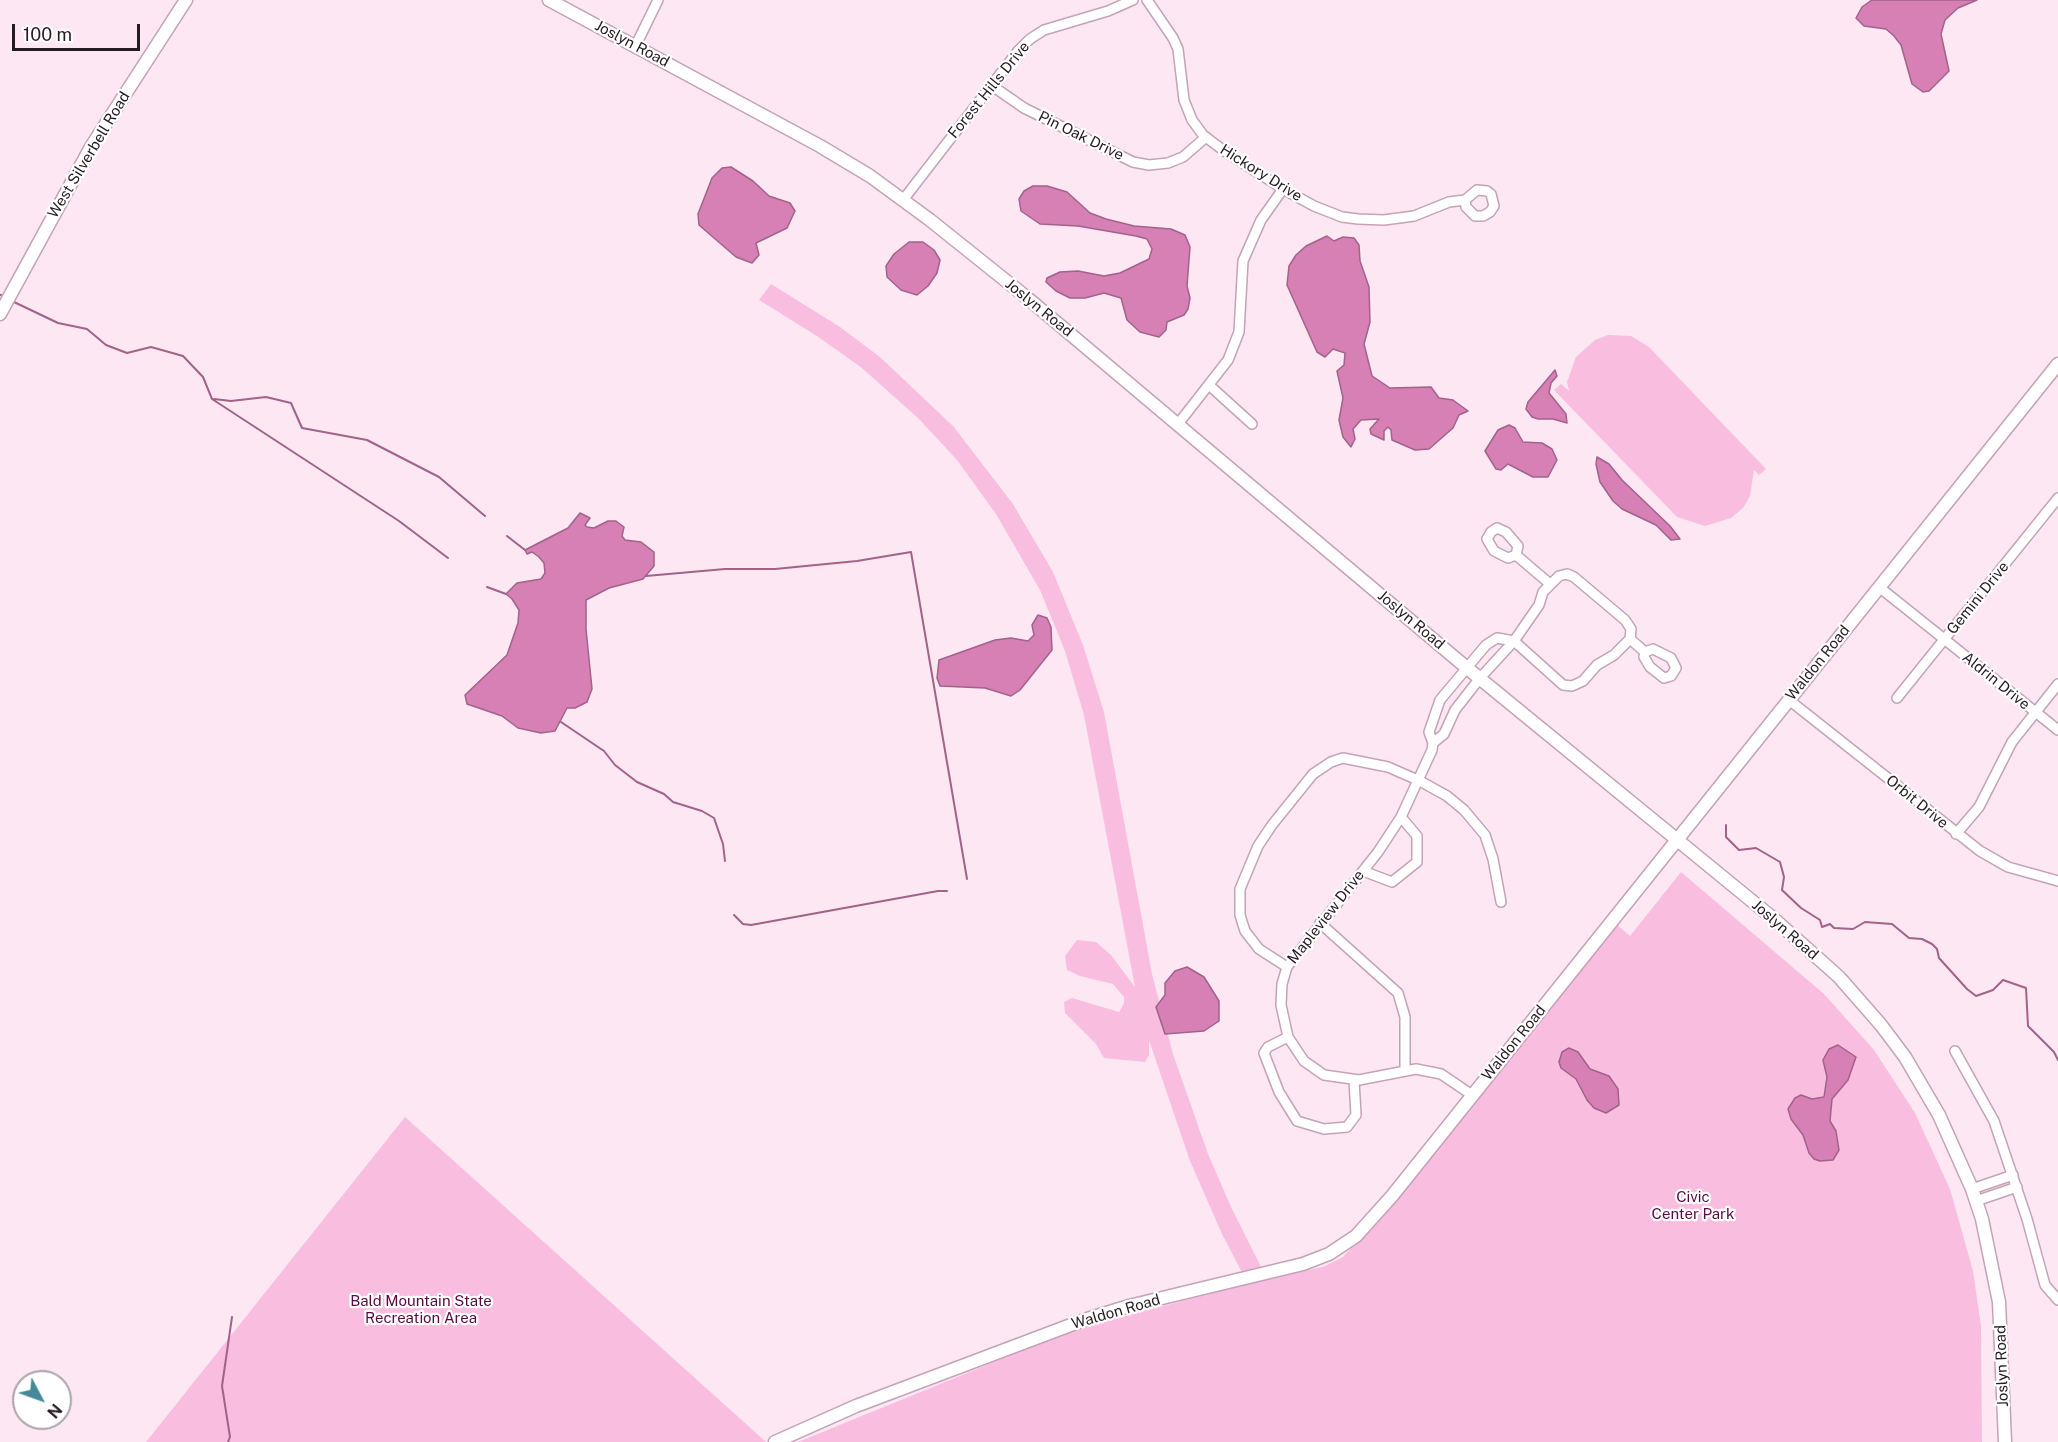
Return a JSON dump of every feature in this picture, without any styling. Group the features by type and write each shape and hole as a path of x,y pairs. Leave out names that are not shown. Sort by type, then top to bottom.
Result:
{"street":[{"name":"West Silverbell Road","path":"0,314 92,147 186,0"},
{"name":"Joslyn Road","path":"549,0 820,146 903,200 1025,296 1467,668 1803,944 1839,977 1905,1056 1939,1115 1974,1195 1994,1270 1999,1302 2005,1442"},
{"path":"636,45 658,0"},
{"name":"Forest Hills Drive","path":"903,200 1018,51 1044,30 1108,11 1133,0"},
{"name":"Hickory Drive","path":"1147,0 1173,38 1180,61 1184,100 1192,120 1206,137 1283,189 1314,206 1342,217 1358,219 1399,219 1449,202 1465,200"},
{"name":"Pin Oak Drive","path":"991,85 1024,108 1133,162 1149,165 1168,163 1183,157 1206,137"},
{"path":"1178,424 1228,360 1239,332 1243,261 1247,247 1261,220 1283,189"},
{"name":"Waldon Road","path":"775,1442 856,1406 1095,1316 1291,1268 1329,1254 1351,1240 1369,1224 2058,364"},
{"path":"1209,385 1252,424"},
{"name":"Gemini Drive","path":"1897,698 2058,498"},
{"path":"1516,555 1550,584"},
{"path":"1564,575 1574,577 1625,620 1631,629 1630,639 1614,656 1597,665 1578,685 1563,684 1514,641 1550,584 1564,575"},
{"name":"Aldrin Drive","path":"1879,587 2058,730"},
{"name":"Mapleview Drive","path":"1433,743 1429,732 1440,700 1486,645 1497,638 1514,641"},
{"path":"1630,639 1645,652"},
{"name":"Mapleview Drive","path":"1472,1095 1441,1074 1405,1070 1354,1080 1340,1079 1314,1069 1288,1038 1281,1005 1282,984 1287,967 1363,871 1401,817 1420,781 1433,743 1444,734 1455,710 1514,641"},
{"path":"1956,834 1979,807 2012,742 2058,684"},
{"path":"1440,700 1455,710"},
{"name":"Orbit Drive","path":"1789,700 1956,834 2007,867 2058,881"},
{"path":"1287,967 1259,949 1245,931 1240,915 1240,889 1258,846 1313,774 1330,762 1350,759 1388,767 1447,796 1464,810 1485,835 1493,859 1501,902"},
{"path":"1363,871 1392,882 1417,862 1417,836 1401,817"},
{"path":"1320,923 1398,993 1405,1017 1405,1070"},
{"path":"1288,1038 1268,1047 1264,1053 1279,1092 1297,1121 1324,1129 1347,1127 1356,1115 1354,1080"},
{"path":"1955,1051 1994,1121 2017,1187 2045,1285 2058,1300"},
{"path":"1974,1195 2013,1175"},
{"path":"1974,1195 2017,1187"}],"green space":[{"name":"Civic Center Park","path":"771,284 840,327 880,357 953,426 1013,504 1053,572 1083,645 1104,712 1152,974 1173,1054 1208,1154 1231,1207 1267,1279 1323,1267 1343,1257 1396,1198 1616,924 1630,936 1681,872 1824,994 1874,1050 1915,1113 1950,1189 1973,1271 1981,1326 1982,1442 798,1442 1075,1329 1248,1284 1222,1234 1190,1161 1149,1040 1149,1055 1145,1062 1104,1058 1096,1044 1065,1013 1064,1002 1072,998 1119,1012 1124,1003 1124,997 1113,984 1080,976 1067,970 1065,956 1077,940 1096,942 1111,955 1135,987 1084,715 1065,651 1040,590 996,514 957,460 919,419 862,368 817,336 759,300"},
{"path":"1608,335 1631,336 1649,347 1766,469 1759,475 1754,470 1750,496 1743,508 1731,518 1705,526 1677,517 1554,390 1561,384 1569,391 1567,382 1576,357 1595,340"},
{"name":"Bald Mountain State Recreation Area","path":"405,1117 766,1442 146,1442"}],"shaded area":[{"path":"1872,0 1977,0 1958,8 1945,20 1941,34 1949,71 1929,91 1923,92 1912,84 1901,45 1894,36 1886,29 1864,26 1856,18 1862,7"},
{"path":"731,167 753,181 769,196 790,203 795,211 787,228 756,243 759,255 752,263 736,257 699,225 698,214 712,178 722,168"},
{"path":"1033,186 1047,186 1067,192 1090,213 1106,219 1134,226 1171,229 1185,235 1190,247 1187,286 1190,298 1184,315 1167,322 1166,330 1159,337 1140,332 1127,320 1121,298 1104,293 1085,298 1070,298 1056,291 1046,282 1047,278 1060,272 1078,271 1104,276 1120,273 1149,259 1152,249 1147,239 1136,236 1078,226 1040,224 1021,211 1019,199 1024,191"},
{"path":"1327,236 1334,241 1343,237 1354,238 1359,245 1360,261 1369,287 1370,322 1364,344 1372,376 1390,388 1431,387 1439,398 1453,400 1468,411 1459,415 1453,428 1429,449 1415,450 1392,440 1391,430 1388,427 1384,431 1384,440 1371,434 1370,429 1379,419 1361,420 1353,429 1355,439 1351,447 1343,437 1339,420 1343,398 1337,371 1344,365 1345,353 1333,349 1325,357 1317,352 1287,285 1289,266 1296,255 1306,246"},
{"path":"909,242 923,242 934,250 940,260 937,273 928,286 917,295 901,290 887,277 886,266 894,254"},
{"path":"1555,370 1557,376 1551,383 1549,393 1566,414 1567,423 1532,417 1526,409 1528,402"},
{"path":"1509,425 1515,428 1523,442 1542,443 1552,449 1557,460 1548,477 1533,477 1508,464 1501,470 1496,469 1485,451 1498,430"},
{"path":"1597,457 1609,464 1680,539 1671,540 1656,525 1622,509 1613,501 1600,482 1596,464"},
{"path":"580,513 590,518 585,525 587,527 594,528 608,521 616,521 624,527 622,536 625,540 641,542 654,552 654,566 643,579 609,588 586,600 586,629 592,689 587,702 575,708 567,708 555,731 541,733 518,728 502,716 467,704 465,695 507,655 518,623 519,610 506,594 517,583 541,579 545,573 544,563 539,557 532,552 527,554 525,550 568,528"},
{"path":"1038,615 1047,618 1051,627 1052,650 1020,690 1011,696 985,688 940,686 937,678 939,660 995,640 1011,638 1028,641 1034,635 1032,625"},
{"path":"1187,967 1204,977 1219,1001 1219,1021 1204,1031 1165,1034 1156,1007 1165,995 1165,983 1175,971"},
{"path":"1838,1045 1856,1057 1848,1080 1832,1099 1830,1121 1836,1131 1839,1150 1833,1160 1820,1161 1814,1159 1809,1153 1803,1135 1791,1119 1788,1109 1795,1098 1801,1095 1812,1099 1824,1097 1827,1077 1823,1060 1829,1049"},
{"path":"1569,1048 1578,1052 1590,1069 1609,1076 1618,1089 1619,1105 1606,1113 1594,1108 1576,1079 1561,1068 1559,1062 1562,1052"}],"waterway":[{"path":"14,302 58,323 87,329 106,345 127,353 151,347 183,356 203,377 212,399 399,521 448,558"},
{"path":"214,399 231,401 266,397 291,403 302,428 367,440 439,477 485,516"},
{"path":"507,536 525,550"},
{"path":"646,576 725,569 775,569 857,561 911,552 967,879"},
{"path":"487,587 506,594"},
{"path":"561,722 604,751 615,765 637,782 664,794 673,802 702,811 714,818 723,844 725,861"},
{"path":"1726,825 1726,837 1739,850 1756,848 1780,862 1784,877 1782,890 1801,908 1820,920 1822,927 1830,924 1834,928 1853,929 1865,922 1892,924 1909,938 1922,939 1932,944 1937,949 1939,958 1976,996 1993,990 2003,980 2026,988 2028,1026 2054,1052 2058,1060"},
{"path":"734,915 743,924 751,925 947,891"},
{"path":"228,1442 230,1437 222,1386 232,1317"}]}
